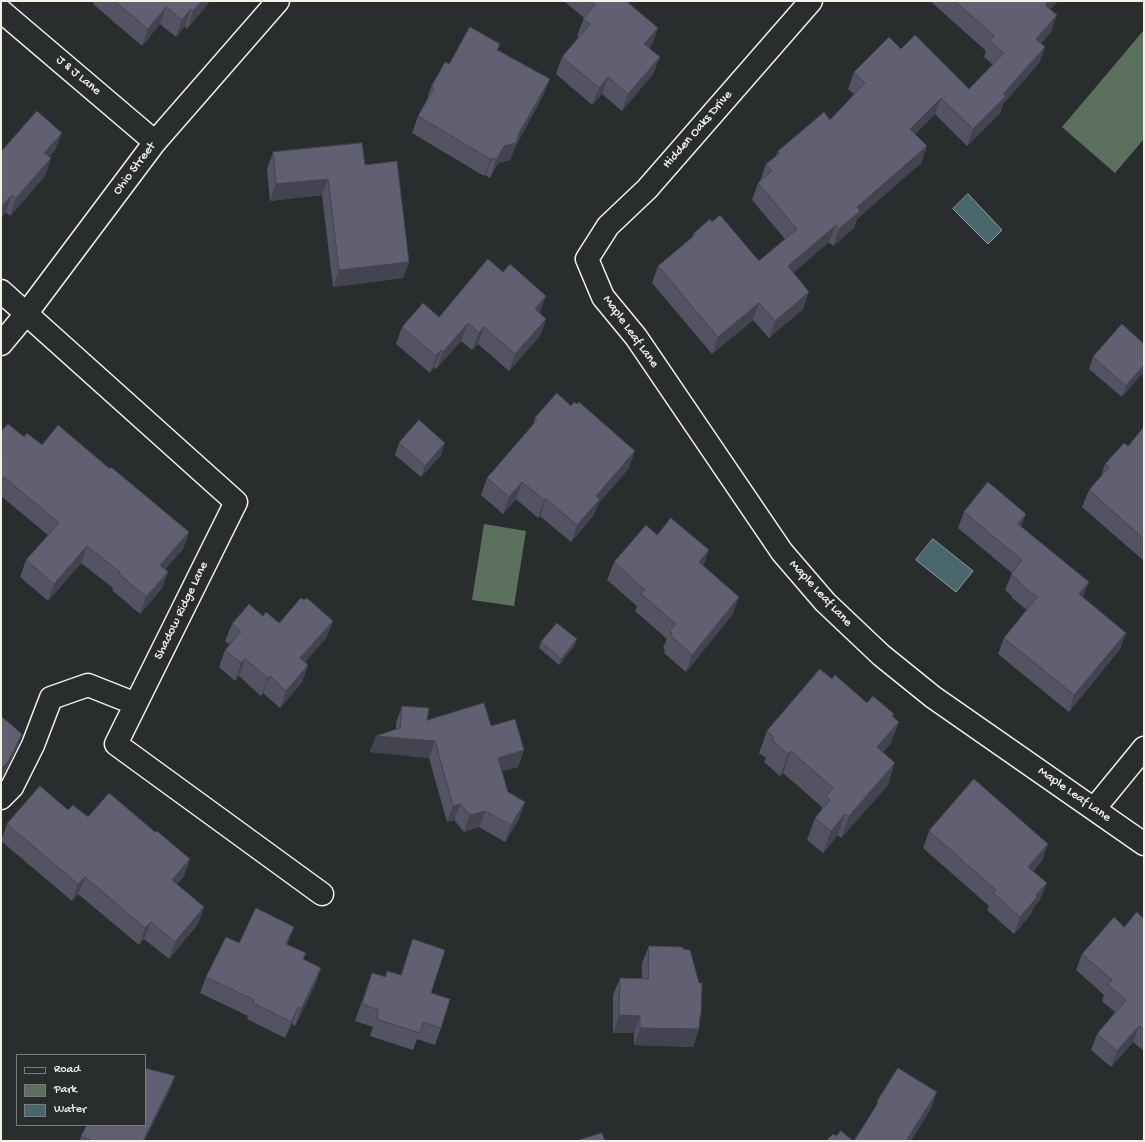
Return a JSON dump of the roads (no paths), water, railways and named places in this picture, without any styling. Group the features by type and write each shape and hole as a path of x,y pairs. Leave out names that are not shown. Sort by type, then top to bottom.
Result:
{"street":[{"name":"Ohio Street","path":"1,344 26,314 155,142 278,1"},
{"name":"Hidden Oaks Drive","path":"587,259 608,226 647,188 811,1"},
{"name":"J & J Lane","path":"1,11 155,142"},
{"name":"Maple Leaf Lane","path":"587,259 603,297 636,337 782,552 824,602 881,655 933,697 1144,844"},
{"path":"1,291 26,314"},
{"name":"Shadow Ridge Lane","path":"26,314 236,502 116,744 322,894"},
{"path":"1,798 12,787 33,746 51,698 88,685 136,704"},
{"path":"1094,808 1144,748"}],"water":[{"path":"968,194 1002,230 988,244 953,209"},
{"path":"933,539 973,571 956,592 916,560"}]}
